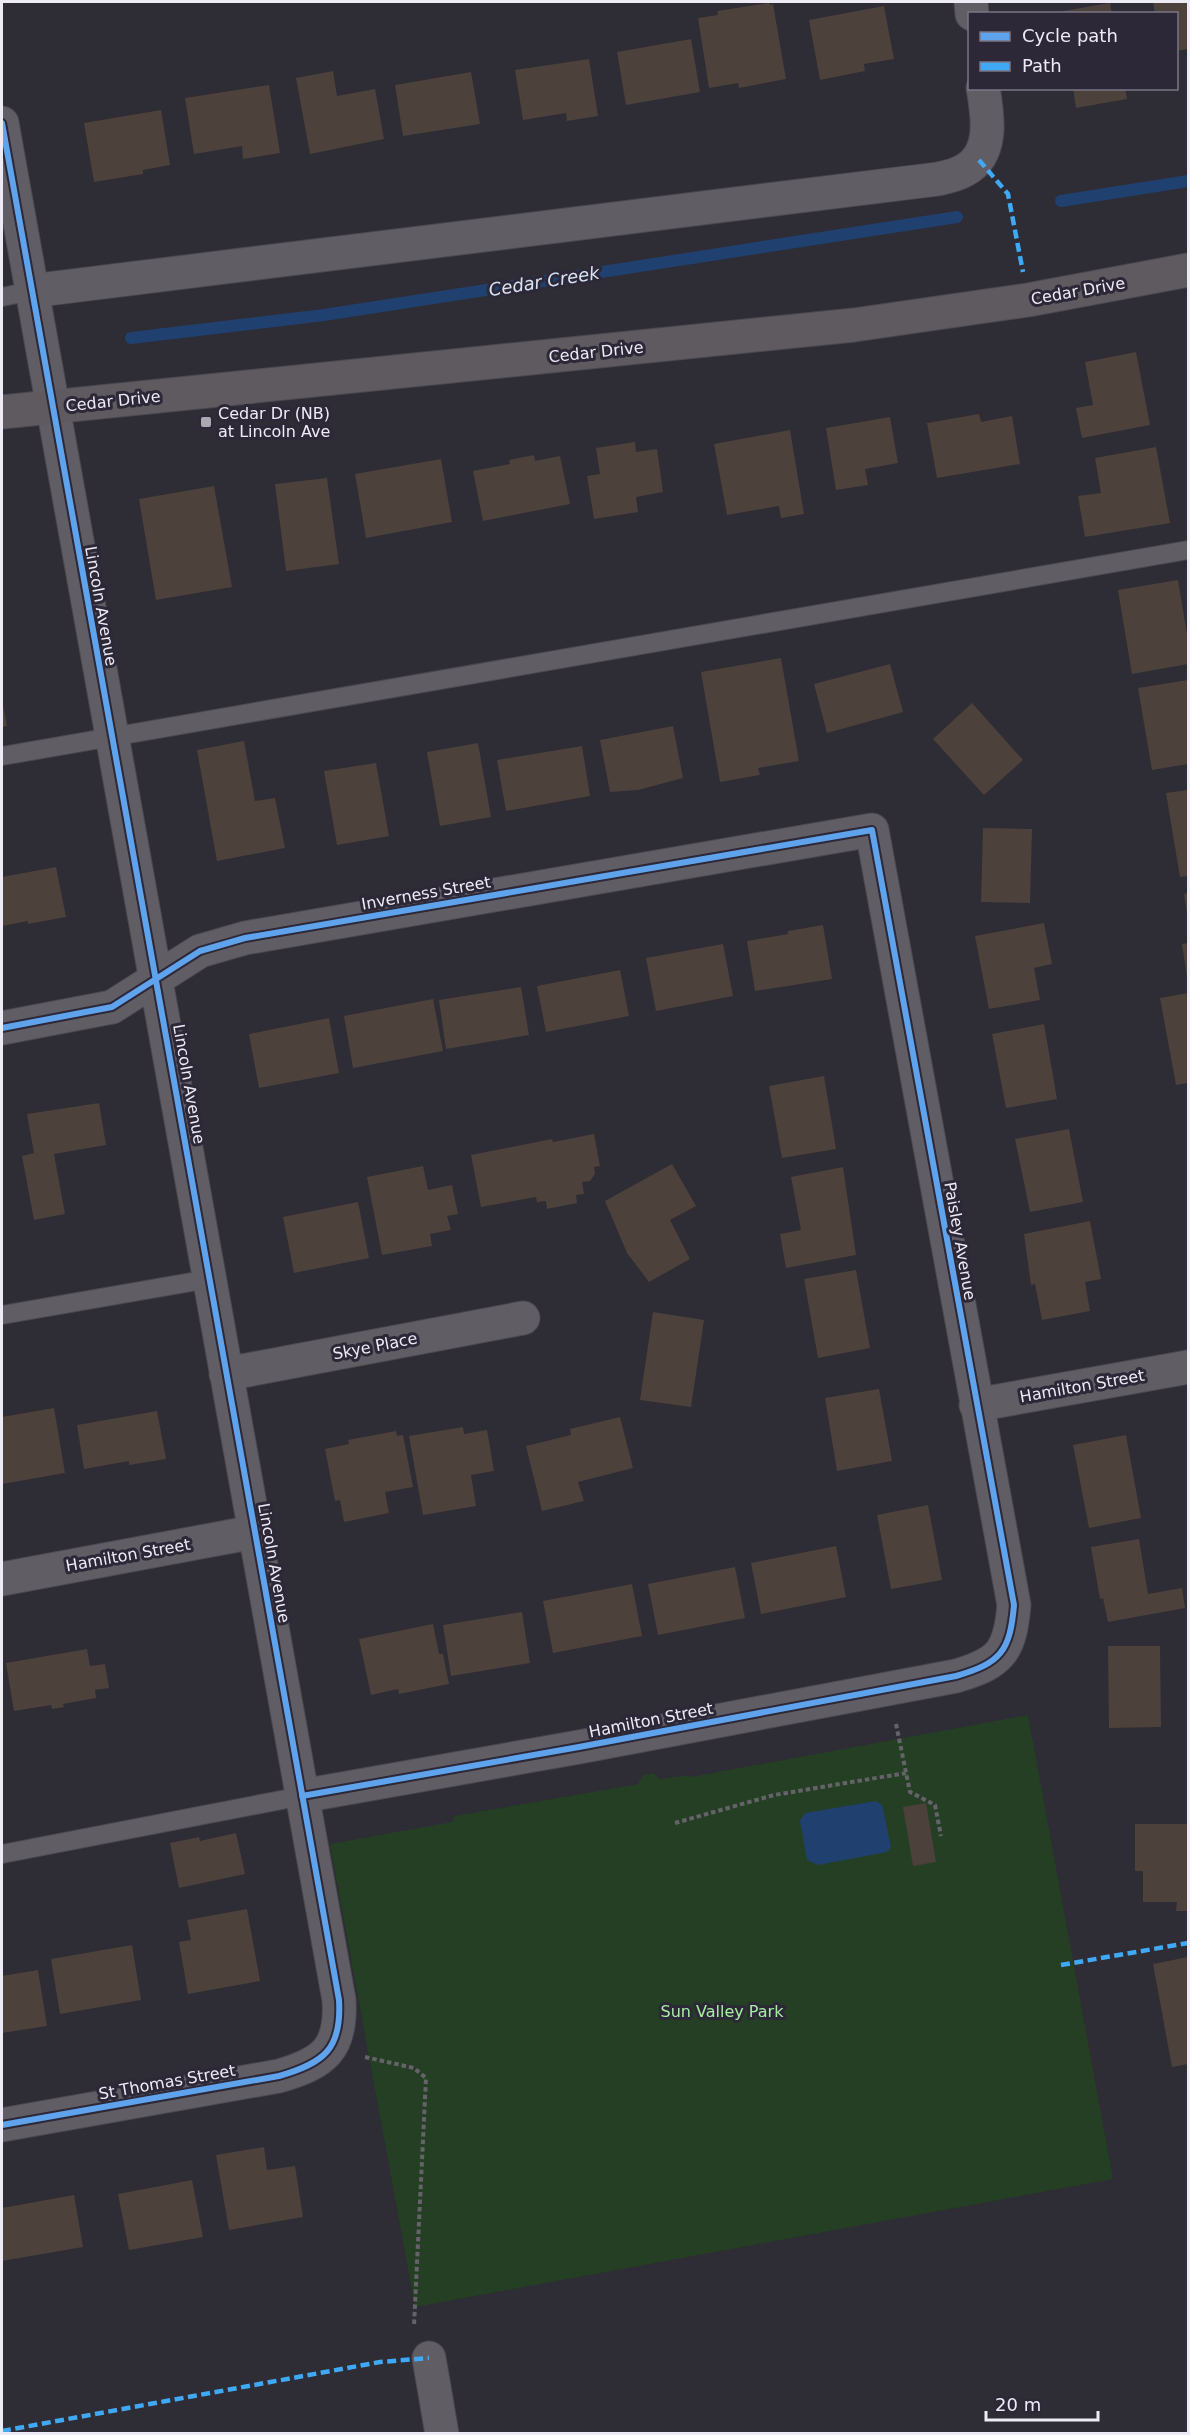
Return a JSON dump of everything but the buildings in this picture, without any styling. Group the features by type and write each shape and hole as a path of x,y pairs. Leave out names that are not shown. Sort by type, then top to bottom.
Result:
{"street":[{"path":"16,294 938,179 964,171 979,160 987,138 984,90"},
{"name":"Lincoln Avenue","path":"2,123 16,294 52,408 339,2000 340,2022 336,2037 329,2049"},
{"name":"Cedar Drive","path":"2,412 854,324 1028,300 1188,270"},
{"name":"Inverness Street","path":"2,1028 112,1007 200,951 244,938 872,830"},
{"name":"Paisley Avenue","path":"872,830 1014,1605 1007,1644 1000,1655"},
{"name":"Skye Place","path":"226,1374 523,1318"},
{"name":"Hamilton Street","path":"976,1404 1188,1367"},
{"name":"Hamilton Street","path":"2,1579 254,1532"},
{"name":"Hamilton Street","path":"302,1796 590,1745 889,1688 971,1671 986,1665 1000,1655"},
{"name":"St Thomas Street","path":"2,2125 279,2076 302,2070 329,2049"},
{"path":"429,2358 442,2433"}],"lane":[{"path":"2,756 1188,550"},
{"path":"2,1315 209,1279"},
{"path":"2,1854 302,1796"}],"path":[{"path":"889,1688 910,1792 935,1805 941,1836"},
{"path":"675,1823 774,1795 906,1773"},
{"path":"329,2049 414,2068 426,2078 414,2332 429,2358"}],"green space":[{"name":"Sun Valley Park","path":"1028,1715 1113,2179 415,2307 330,1844 452,1822 455,1816 638,1784 643,1775 653,1773 660,1779 690,1775 691,1777"}],"water":[{"path":"876,1801 882,1805 891,1847 887,1852 818,1865 807,1860 800,1821 805,1813"}],"waterway":[{"name":"Cedar Creek","path":"1061,201 1188,181"},
{"name":"Cedar Creek","path":"131,338 324,315 957,217"}],"marked path":[{"path":"979,160 1008,194 1023,272"},
{"path":"1061,1965 1188,1943"},
{"path":"2,2431 380,2362 429,2358"}],"cycle path":[{"path":"2,123 339,2000 337,2031 327,2052 308,2066 295,2071 279,2076 2,2125"},
{"path":"2,1028 112,1007 200,951 245,938 872,830 1014,1605 1010,1634 1006,1644 993,1660 956,1676 302,1796"}],"place":[{"name":"Cedar Dr (NB) at Lincoln Ave","path":"206,422"}]}
